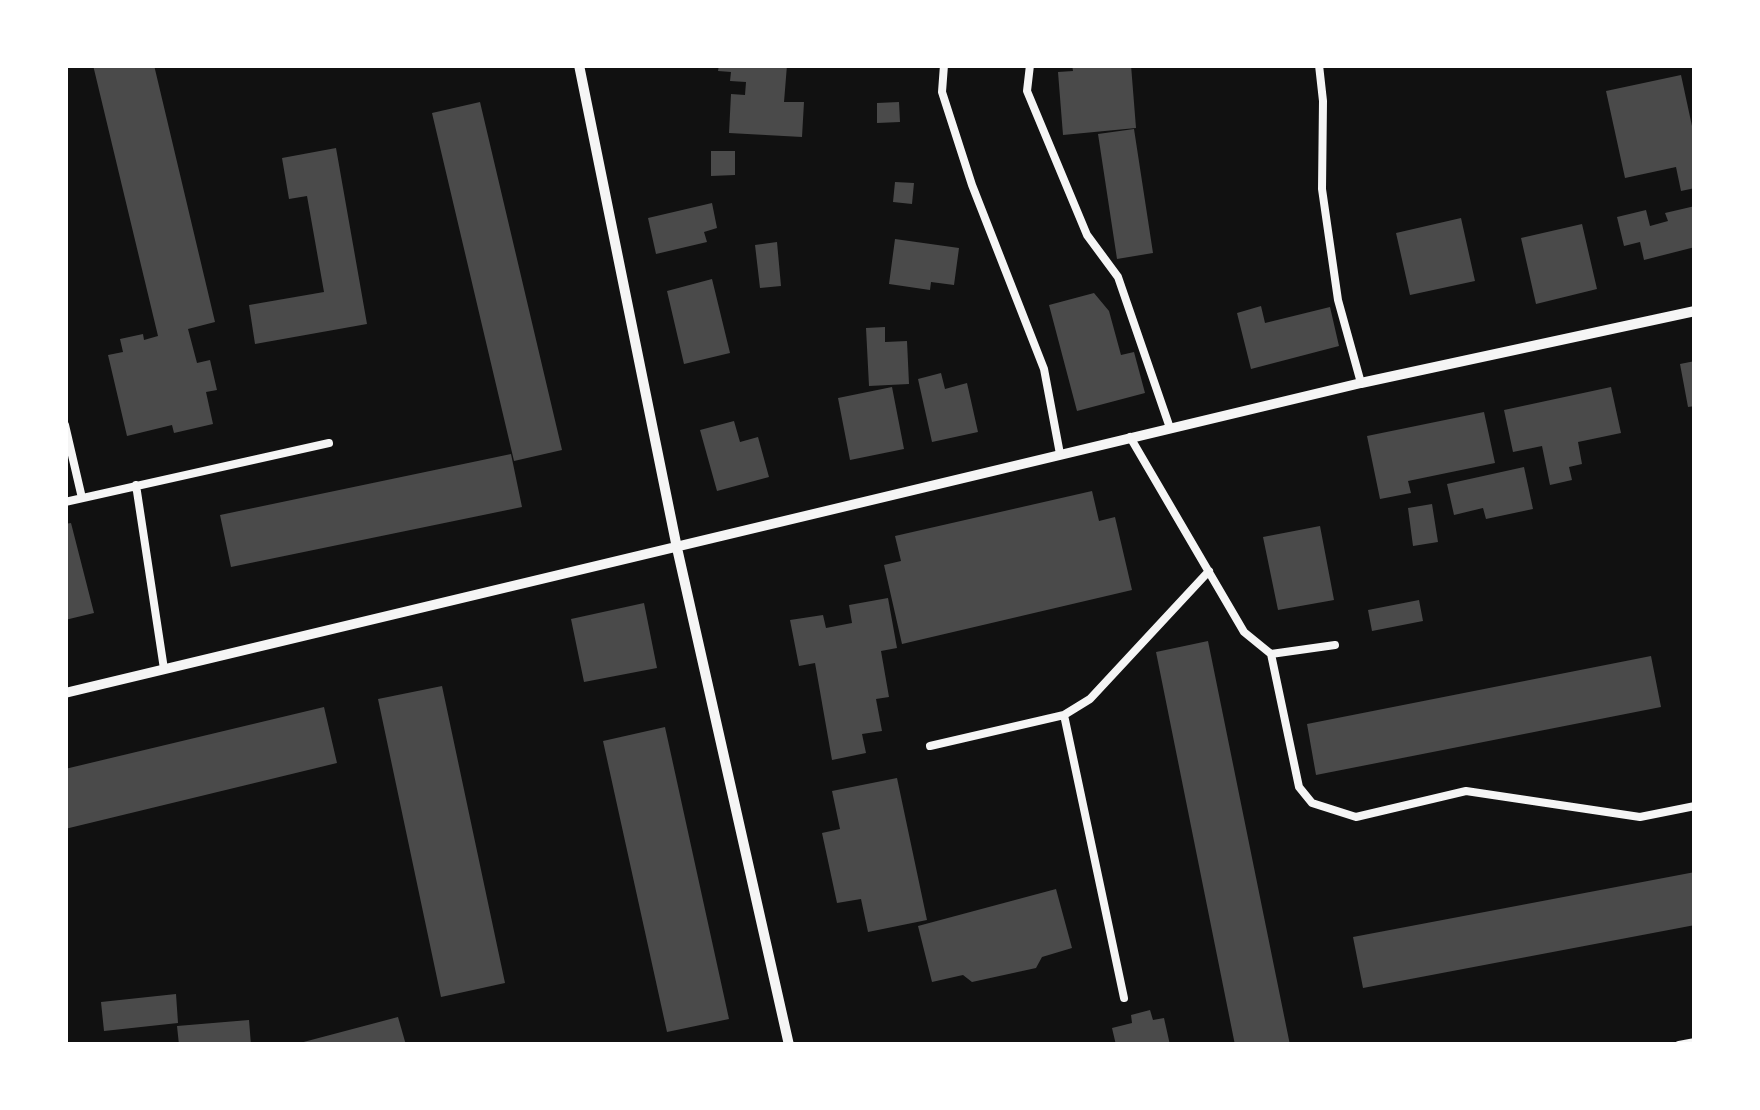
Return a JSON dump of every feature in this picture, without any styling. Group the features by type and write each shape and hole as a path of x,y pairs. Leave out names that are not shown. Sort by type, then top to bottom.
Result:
{"street":[{"path":"579,65 677,548 789,1045"},
{"path":"65,692 1361,383 1695,311"}],"lane":[{"path":"944,65 942,92 972,184 1044,369 1060,454"},
{"path":"1030,65 1026,91 1088,235 1118,277 1170,428"},
{"path":"1319,65 1323,101 1322,189 1338,300 1361,383"},
{"path":"65,425 82,498"},
{"path":"1130,437 1244,632 1271,654 1299,787 1312,803 1356,817 1466,791 1640,818 1695,806"},
{"path":"65,502 329,442"},
{"path":"136,485 164,669"},
{"path":"930,746 1064,714 1090,698 1208,572"},
{"path":"1271,654 1335,645"},
{"path":"1064,714 1124,998"},
{"path":"1680,1045 1695,1042"}],"building":[{"path":"93,65 154,65 215,322 188,329 197,363 210,360 217,390 206,392 213,424 174,433 172,425 127,436 108,355 123,352 120,339 143,334 144,340 158,336"},
{"path":"719,65 787,65 784,102 804,102 802,137 729,133 731,94 745,95 746,82 730,81 731,72 718,71"},
{"path":"1072,65 1131,65 1136,128 1063,135 1058,72 1073,71"},
{"path":"1681,75 1695,140 1695,188 1681,191 1676,167 1625,178 1606,91"},
{"path":"480,102 562,450 514,461 432,113"},
{"path":"899,102 900,122 877,123 877,103"},
{"path":"1134,129 1153,253 1117,259 1098,134"},
{"path":"336,148 367,324 255,344 249,305 324,292 307,196 289,199 282,158"},
{"path":"711,151 735,151 735,175 711,176"},
{"path":"895,182 914,183 912,204 893,202"},
{"path":"712,203 717,228 704,232 707,242 656,254 648,218"},
{"path":"1695,206 1695,247 1644,260 1640,242 1624,246 1617,217 1646,210 1650,226 1668,221 1665,213"},
{"path":"1461,218 1475,281 1410,295 1396,233"},
{"path":"1582,224 1597,289 1536,304 1521,238"},
{"path":"895,239 959,248 954,285 931,282 930,290 889,284"},
{"path":"777,242 781,286 760,288 755,245"},
{"path":"712,279 730,353 684,364 667,291"},
{"path":"1094,293 1109,311 1121,355 1134,352 1145,393 1077,411 1049,305"},
{"path":"1261,306 1265,323 1330,307 1339,346 1251,369 1237,313"},
{"path":"885,327 885,342 907,341 909,384 869,386 866,328"},
{"path":"1695,361 1695,406 1688,407 1680,364"},
{"path":"941,373 945,389 967,383 978,432 932,442 918,379"},
{"path":"892,387 904,449 850,460 838,398"},
{"path":"1611,387 1621,433 1578,442 1582,464 1569,467 1572,480 1550,485 1542,446 1513,452 1504,410"},
{"path":"1484,412 1495,463 1408,481 1411,493 1380,499 1367,436"},
{"path":"734,421 740,442 758,437 769,477 717,491 700,430"},
{"path":"511,454 522,507 231,567 220,515"},
{"path":"1524,467 1533,509 1486,519 1483,508 1454,515 1447,484"},
{"path":"1092,491 1099,521 1115,517 1132,590 902,644 884,565 901,561 895,536"},
{"path":"1432,504 1438,542 1413,546 1408,508"},
{"path":"71,523 94,613 65,620 65,524"},
{"path":"1320,526 1334,600 1278,610 1263,537"},
{"path":"888,598 897,648 881,651 889,697 876,699 882,731 862,734 866,753 832,760 815,663 799,666 790,620 823,615 826,628 852,623 849,605"},
{"path":"1419,600 1423,621 1372,631 1368,610"},
{"path":"644,603 657,668 584,682 571,619"},
{"path":"1208,641 1290,1045 1235,1045 1156,652"},
{"path":"1651,656 1661,707 1316,775 1307,724"},
{"path":"442,686 505,983 441,997 378,699"},
{"path":"324,707 337,763 65,829 65,769"},
{"path":"665,727 729,1019 667,1032 603,741"},
{"path":"897,778 927,920 868,932 861,899 837,903 822,833 840,829 832,791"},
{"path":"1695,872 1695,925 1363,988 1353,937"},
{"path":"1056,889 1072,948 1042,957 1036,968 972,982 963,975 932,982 918,926"},
{"path":"176,994 178,1023 104,1031 101,1002"},
{"path":"1150,1010 1153,1020 1164,1018 1170,1045 1116,1045 1112,1028 1132,1023 1131,1015"},
{"path":"398,1017 406,1045 296,1045 296,1044"},
{"path":"249,1020 251,1045 179,1045 177,1026"}]}
